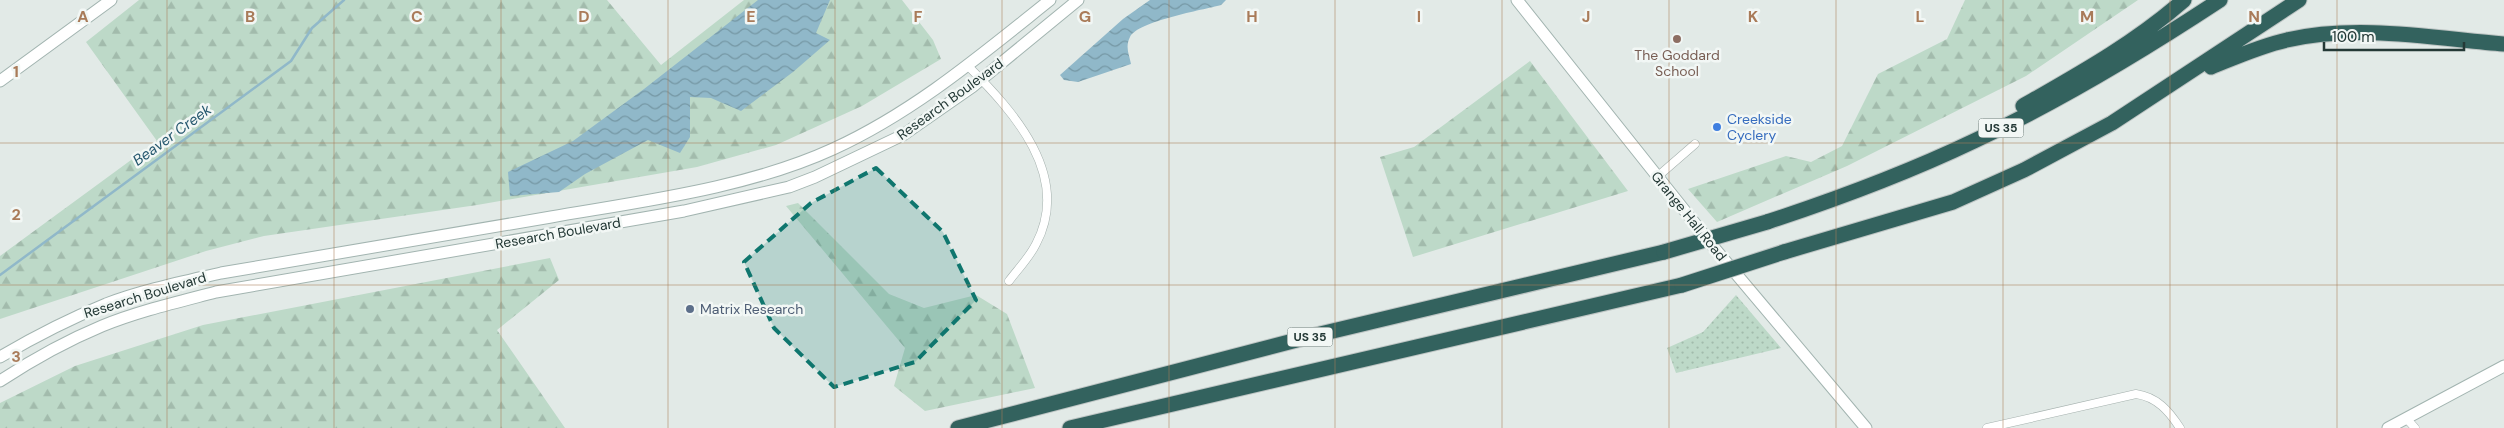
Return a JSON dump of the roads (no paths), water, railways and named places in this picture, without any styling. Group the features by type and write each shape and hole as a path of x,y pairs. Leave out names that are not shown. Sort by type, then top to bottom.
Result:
{"highway":[{"path":"1824,203 2005,116 2118,51 2150,29 2184,0"},
{"name":"US 35","path":"958,428 1316,335 1664,252 1824,203 1926,163 2021,118 2120,63 2220,0"},
{"name":"US 35","path":"1070,428 1682,284 1852,232 1924,205 2083,127 2144,93 2284,0"},
{"path":"1852,232 1953,202 2024,170 2112,123 2299,0"},
{"path":"2188,74 2285,40 2324,34 2363,33 2504,44"}],"main road":[{"path":"1,80 111,0"},
{"name":"Research Boulevard","path":"0,357 68,320 108,304 165,286 221,273 608,207 764,175 833,149 880,125 925,97 968,66 1050,0"},
{"name":"Research Boulevard","path":"0,381 36,358 102,326 162,306 216,292 684,212 789,187 815,177 903,135 982,79 1078,0"},
{"name":"Grange Hall Road","path":"1517,0 1716,250 1866,428"},
{"path":"2388,428 2504,366"}],"street":[{"path":"968,66 982,79 1030,139 1038,153 1046,183 1047,199 1042,228 1029,255 1009,281"},
{"path":"1658,178 1695,144"},
{"path":"1987,428 2136,394 2146,396 2158,402 2180,428"},
{"path":"2406,418 2415,428"}],"water":[{"path":"758,0 830,0 816,33 830,40 793,72 741,111 711,98 690,97 690,137 680,153 648,140 585,174 559,192 510,196 508,172 573,141 644,89"},
{"path":"1150,0 1226,0 1221,5 1158,21 1135,31 1130,37 1128,44 1131,64 1078,82 1064,80 1060,75 1123,19"}],"waterway":[{"name":"Beaver Creek","path":"0,275 291,61 312,28 344,0"}],"place":[{"name":"The Goddard School","path":"1677,39"},
{"name":"Creekside Cyclery","path":"1717,127"},
{"name":"Matrix Research","path":"690,309"}]}
